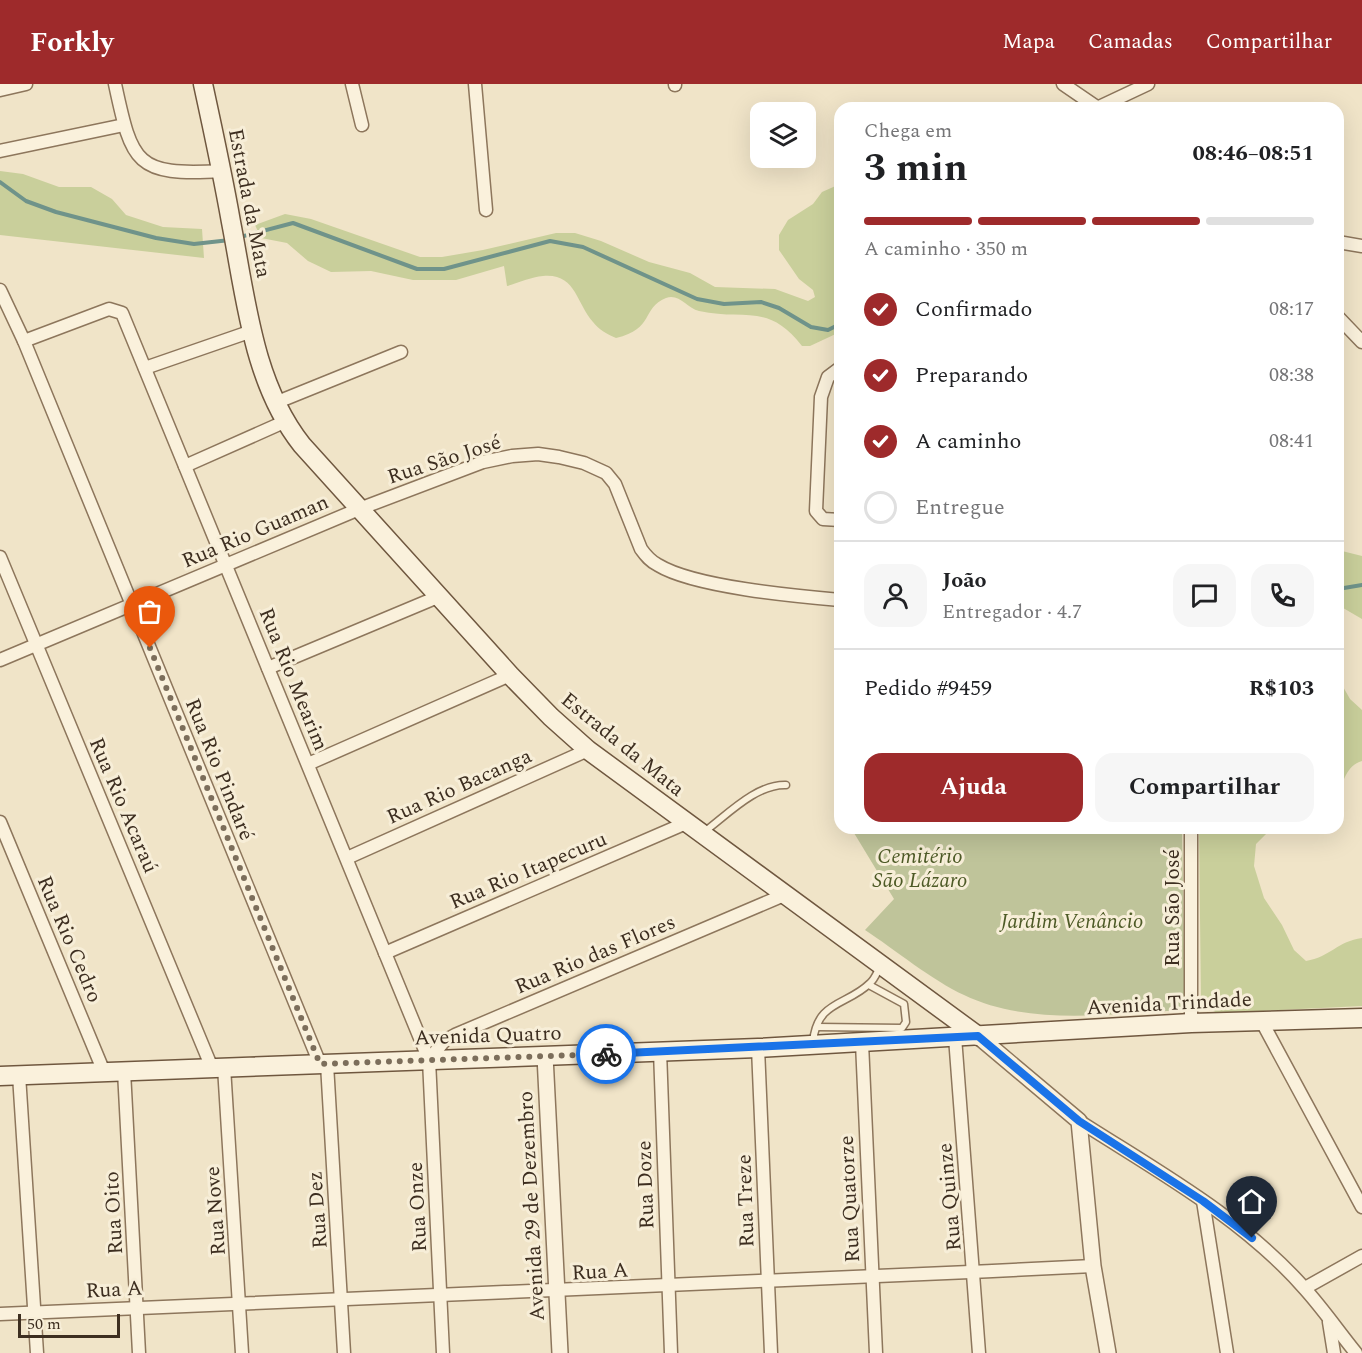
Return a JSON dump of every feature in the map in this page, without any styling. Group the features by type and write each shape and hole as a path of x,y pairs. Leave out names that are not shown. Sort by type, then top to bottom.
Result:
{"main road":[{"name":"Estrada da Mata","path":"203,84 252,331 275,403 284,422 359,509 510,675 588,750 978,1036"},
{"name":"Avenida Trindade","path":"978,1036 1191,1023 1362,1018"},
{"name":"Avenida Quatro","path":"0,1076 758,1048 815,1036 862,1043 978,1036"}],"street":[{"path":"0,90 26,84"},
{"path":"115,84 124,125 140,158 153,166 180,173 221,171"},
{"path":"352,84 362,125"},
{"path":"475,84 486,210"},
{"path":"1063,84 1088,102"},
{"path":"1110,102 1148,84"},
{"path":"0,151 124,125"},
{"path":"1344,243 1362,246"},
{"name":"Rua Rio Pindaré","path":"0,290 24,341 323,1064"},
{"name":"Rua Rio Mearim","path":"24,341 110,309 122,313 429,1060"},
{"path":"1344,323 1362,342"},
{"path":"145,368 252,331"},
{"path":"275,403 401,352"},
{"path":"834,372 828,377 821,397 816,511 823,519 834,520"},
{"path":"185,466 284,422"},
{"name":"Rua São José","path":"359,509 483,462 538,454 584,463 606,473 615,484 641,549 657,565 694,579 834,599"},
{"name":"Rua Rio Guaman","path":"0,660 359,509"},
{"name":"Rua Rio Acaraú","path":"0,557 218,1067"},
{"path":"268,668 440,596"},
{"path":"308,764 510,675"},
{"name":"Rua Rio Bacanga","path":"347,858 588,750"},
{"name":"Rua Rio Cedro","path":"0,822 104,1072"},
{"name":"Rua Rio Itapecuru","path":"385,953 693,828"},
{"name":"Rua São José","path":"1191,834 1191,1023"},
{"name":"Rua Rio das Flores","path":"429,1060 444,1041 455,1035 784,895"},
{"path":"1262,1022 1362,1207"},
{"path":"978,1036 1079,1121 1203,1201 1252,1238 1305,1288 1356,1353"},
{"name":"Rua Quinze","path":"955,1037 975,1271 979,1353"},
{"name":"Rua Quatorze","path":"862,1043 876,1353"},
{"name":"Rua Treze","path":"758,1048 771,1353"},
{"name":"Rua Doze","path":"660,1052 671,1353"},
{"name":"Avenida 29 de Dezembro","path":"545,1056 560,1353"},
{"name":"Rua Onze","path":"429,1060 443,1353"},
{"name":"Rua Dez","path":"323,1064 342,1300 344,1353"},
{"name":"Rua Nove","path":"218,1067 240,1302 242,1353"},
{"name":"Rua Oito","path":"124,1071 139,1353"},
{"path":"19,1076 37,1353"},
{"path":"1079,1121 1093,1266 1108,1353"},
{"path":"1203,1201 1227,1353"},
{"path":"1305,1288 1362,1256"},
{"name":"Rua A","path":"0,1314 240,1302 557,1292 1093,1266"},
{"path":"1329,1320 1334,1353"}],"lane":[{"path":"693,828 773,785 786,785"},
{"path":"815,1036 828,1008 869,985 881,966"},
{"path":"815,1036 902,1028 906,1022 904,1004 869,985"}],"green space":[{"path":"0,171 23,174 59,187 91,187 112,199 126,215 163,227 202,229 204,258 0,235"},
{"path":"834,187 834,335 810,346 802,346 790,332 766,318 699,311 671,297 658,302 637,329 616,338 595,325 569,284 554,276 538,277 507,286 504,266 456,280 413,280 371,271 331,272 308,261 287,243 261,238 255,225 285,214 311,219 420,257 442,257 556,233 575,233 601,241 649,262 690,273 715,287 775,289 808,301 815,297 813,290 799,279 779,250 779,235 788,220 813,204 822,192"},
{"path":"1344,552 1362,556 1362,619 1344,608"},
{"path":"1344,688 1350,699 1362,710 1362,761 1356,763 1344,780"},
{"name":"Jardim Venâncio","path":"855,834 1182,834 1185,1010 1073,1016 1044,1015 990,1005 952,989 865,930 894,899"},
{"path":"1199,834 1266,834 1256,844 1254,866 1264,898 1282,925 1294,950 1306,961 1322,956 1346,942 1362,938 1362,1006 1218,1013 1201,1006"}],"waterway":[{"path":"0,182 26,201 56,212 156,238 194,244 230,240"},
{"path":"240,237 293,223 417,269 444,269 550,241 583,247 697,299 724,304 761,302 779,308 811,327 828,330 834,327"},
{"path":"1344,588 1362,585"}],"way so far":[{"path":"150,648 320,1064 606,1054"}],"route":[{"path":"606,1054 978,1036 1079,1121 1203,1201 1252,1238"}],"park label":[{"name":"Cemitério São Lázaro","path":"920,868"}]}
